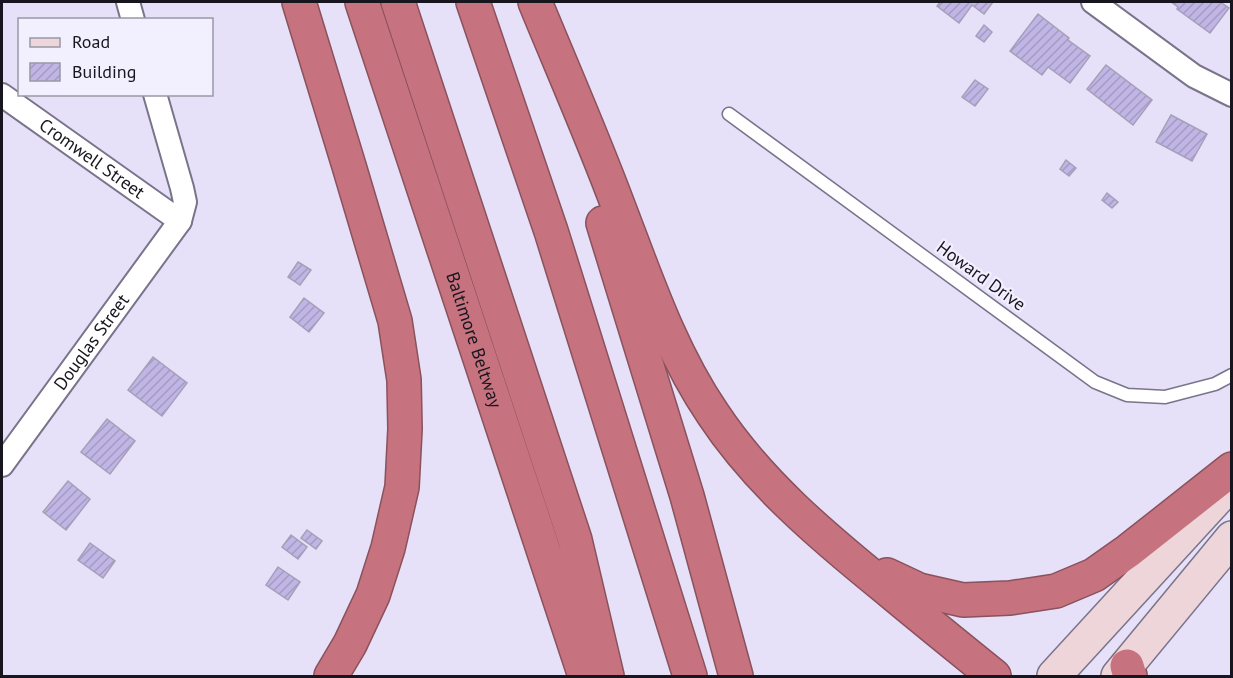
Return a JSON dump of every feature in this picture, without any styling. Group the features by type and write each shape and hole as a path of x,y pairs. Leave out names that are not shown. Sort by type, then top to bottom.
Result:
{"highway":[{"path":"299,2 395,321 404,380 405,429 402,487 388,548 373,595 350,644 331,676"},
{"name":"Baltimore Beltway","path":"362,2 585,676"},
{"path":"398,2 574,540 607,676"},
{"path":"473,2 550,231 690,676"},
{"path":"528,2 600,212 687,496 736,676"},
{"path":"535,2 618,205 658,311 686,369 712,414 741,452 784,500 850,559 994,676"},
{"path":"850,559 919,590 963,600 1010,598 1056,591 1094,575 1232,470"}],"main road":[{"path":"1054,676 1232,482"},
{"path":"1125,673 1232,538"}],"street":[{"path":"128,2 132,18"},
{"path":"1093,2 1194,76 1232,95"},
{"name":"Cromwell Street","path":"2,95 180,221"},
{"path":"156,96 185,202 180,221"},
{"name":"Douglas Street","path":"2,465 180,221"}],"lane":[{"name":"Howard Drive","path":"729,114 1095,382 1126,396 1165,397 1215,384 1232,375"}],"building":[{"path":"940,2 993,2 984,14 972,5 959,23 937,6"},
{"path":"1171,2 1220,2 1229,8 1210,33"},
{"path":"1038,14 1090,56 1070,83 1048,67 1042,75 1010,51"},
{"path":"984,25 992,32 984,42 976,36"},
{"path":"1106,65 1152,100 1133,125 1087,89"},
{"path":"975,80 988,89 975,106 962,97"},
{"path":"1171,115 1207,134 1192,161 1156,142"},
{"path":"1066,160 1076,168 1069,176 1060,169"},
{"path":"1107,193 1118,202 1112,208 1102,200"},
{"path":"298,262 311,270 300,285 288,277"},
{"path":"304,298 324,313 309,332 290,317"},
{"path":"153,357 187,383 162,416 128,390"},
{"path":"107,419 135,441 110,474 81,452"},
{"path":"68,481 90,499 66,530 43,512"},
{"path":"307,530 322,541 316,549 301,538"},
{"path":"291,535 307,547 298,559 282,547"},
{"path":"90,543 115,561 103,578 78,560"},
{"path":"278,567 300,582 288,600 266,585"}]}
